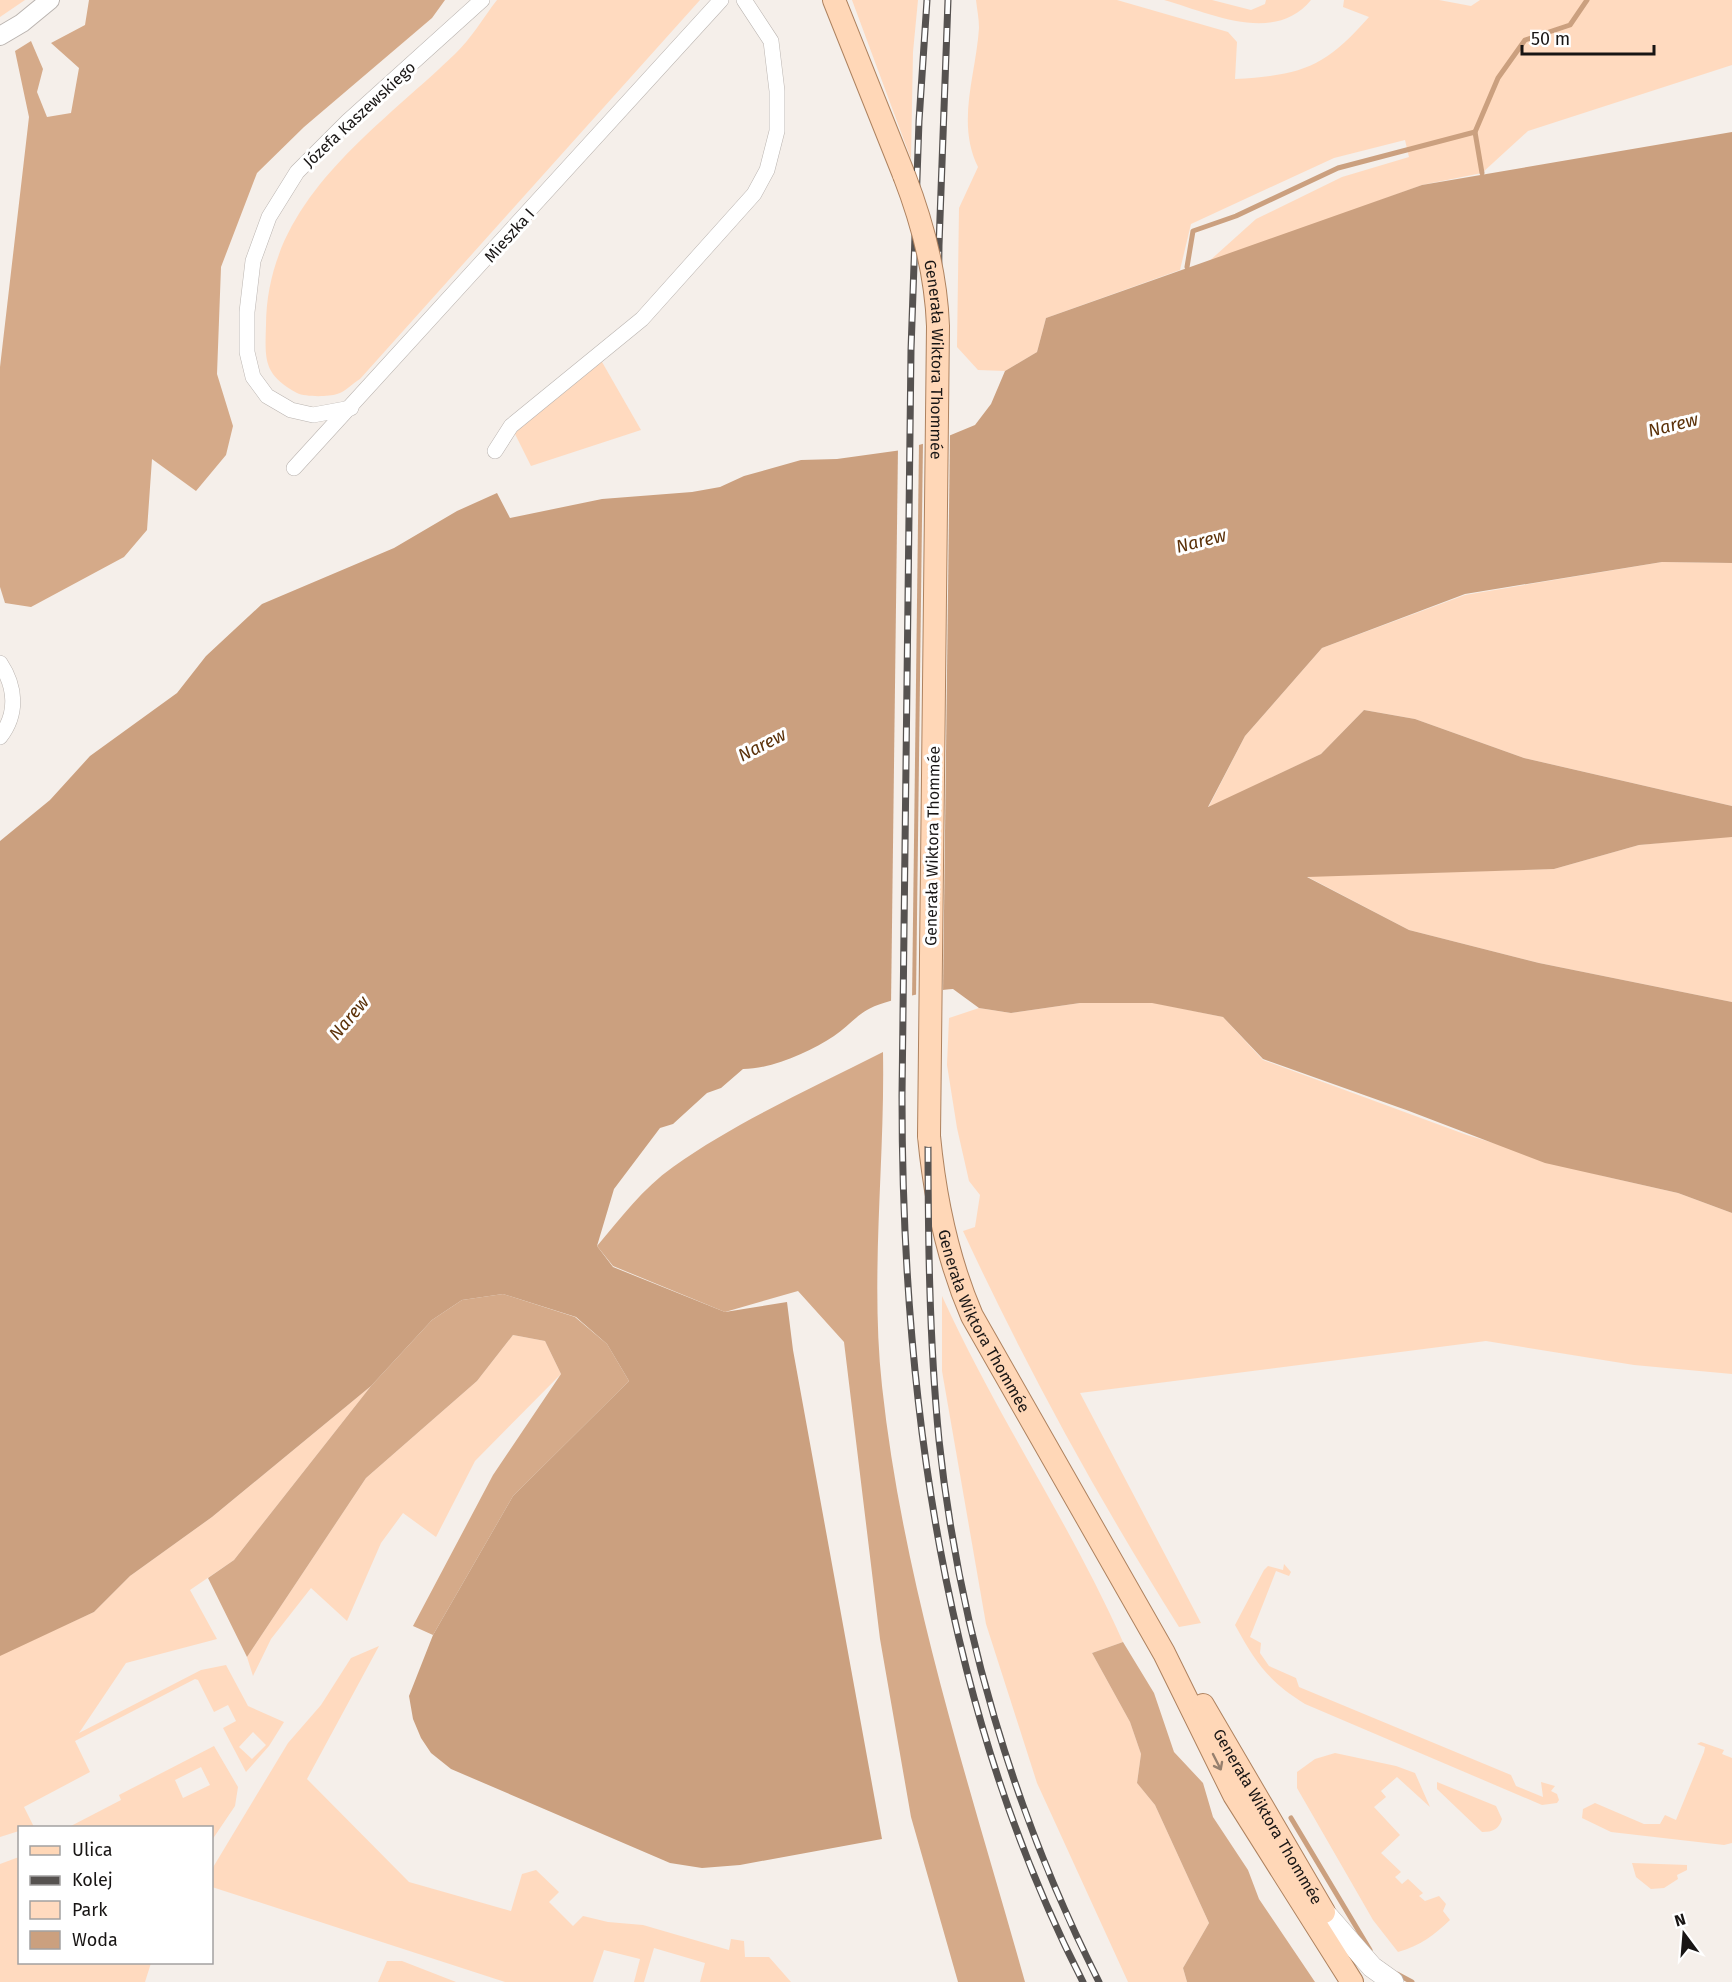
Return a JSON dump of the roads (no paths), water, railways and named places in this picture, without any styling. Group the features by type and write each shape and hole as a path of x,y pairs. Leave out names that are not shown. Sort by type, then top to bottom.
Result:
{"main road":[{"name":"Generała Wiktora Thommée","path":"834,0 918,214 929,255 938,326 928,1105 932,1167 947,1246 960,1285 985,1340 1164,1653 1234,1795 1352,1982"},
{"name":"Generała Wiktora Thommée","path":"1164,1653 1205,1708 1345,1949 1370,1982"},
{"path":"1324,1912 1372,1967 1393,1982"},
{"path":"1333,1953 1343,1982"}],"street":[{"path":"0,36 22,23 50,0"},
{"name":"Józefa Kaszewskiego","path":"351,408 312,415 291,410 267,396 262,390 253,376 247,352 247,312 253,261 270,217 297,172 482,0"},
{"name":"Mieszka I","path":"294,468 721,0"},
{"path":"495,451 511,426 642,319 733,220 767,170 777,131 777,91 771,41 744,0"},
{"path":"0,663 8,675 14,700 10,724 0,736"}],"water":[{"name":"Narew","path":"1732,132 1732,563 1662,562 1465,594 1322,648 1245,736 1208,807 1321,754 1364,710 1415,719 1524,758 1732,806 1732,837 1639,845 1554,869 1307,877 1409,930 1539,963 1732,1002 1732,1213 1678,1193 1545,1163 1263,1059 1223,1017 1152,1003 1080,1003 1011,1013 979,1008 953,989 896,999 867,1010 834,1036 814,1048 778,1063 743,1069 721,1088 707,1093 673,1124 660,1128 614,1189 597,1246 613,1267 725,1312 787,1302 793,1350 882,1839 740,1865 702,1868 670,1863 451,1769 431,1753 421,1738 413,1719 409,1696 433,1635 513,1496 629,1381 607,1344 576,1317 503,1294 462,1300 432,1320 371,1386 212,1517 130,1576 94,1612 0,1656 0,841 50,800 90,756 177,693 206,656 262,604 394,548 457,511 497,493 510,518 602,499 692,492 720,487 744,476 801,460 837,459 902,450 946,437 975,425 991,404 1005,371 1037,352 1046,318 1422,185"}],"waterway":[{"path":"1482,173 1475,132 1498,78 1525,40 1570,25 1587,0"},
{"path":"1187,267 1193,231 1236,216 1338,168 1475,132"},
{"path":"1291,1818 1370,1950"},
{"path":"1397,1974 1412,1982"}],"railway":[{"path":"927,0 919,121 911,350 902,1096 904,1209 911,1323 923,1437 940,1550 965,1662 996,1772 1035,1878 1083,1982"},
{"path":"948,0 939,245 928,1131 933,1363 939,1440 948,1510 960,1580 976,1650 1016,1786 1041,1853 1099,1982"}]}
